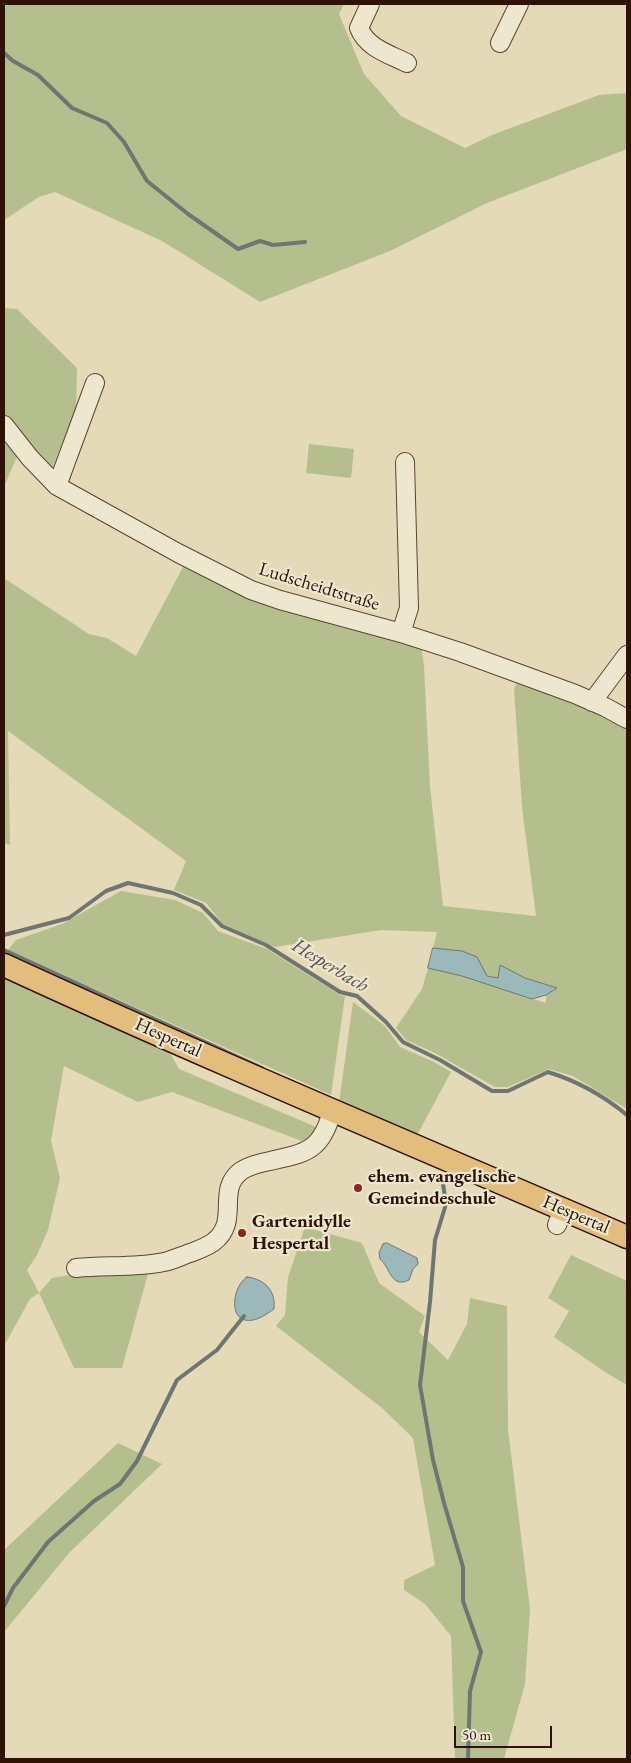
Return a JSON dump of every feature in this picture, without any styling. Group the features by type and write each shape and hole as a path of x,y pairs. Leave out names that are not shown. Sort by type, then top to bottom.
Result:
{"main road":[{"name":"Hespertal","path":"4,964 332,1111 560,1217 627,1237"}],"street":[{"path":"370,4 359,28 363,38 372,45 407,63"},
{"path":"500,43 519,4"},
{"path":"57,486 95,383"},
{"name":"Ludscheidtstraße","path":"4,425 30,458 57,486 178,553 251,590 460,652 592,702 627,720"},
{"path":"401,633 409,608 405,462"},
{"path":"592,702 627,655"},
{"path":"76,1268 145,1266 166,1262 214,1243 220,1236 226,1223 228,1191 232,1181 240,1172 254,1164 296,1156 312,1147 320,1140 328,1128 332,1111"}],"green space":[{"path":"4,4 344,4 339,14 364,74 401,116 465,148 492,135 599,95 627,93 627,149 487,203 390,251 260,302 162,241 55,192 39,197 4,220"},
{"path":"4,308 17,309 77,368 76,409 51,471 23,442 4,487"},
{"path":"309,444 354,449 351,478 306,473"},
{"path":"185,563 421,645 424,666 430,786 443,906 536,916 522,807 514,689 517,683 590,710 627,729 627,1109 573,1076 549,1069 508,1087 495,1087 435,1053 406,1040 396,1028 422,989 428,968 462,976 546,1003 546,995 556,988 525,978 500,965 498,978 487,976 462,951 433,948 437,932 381,930 275,947 223,924 206,903 174,890 186,861 8,731 10,845 4,843 4,578 89,634 107,638 136,656"},
{"path":"121,891 175,900 203,913 218,931 267,949 340,995 345,996 331,1095 8,950 16,940 62,924"},
{"path":"4,976 166,1046 179,1069 321,1129 307,1143 172,1092 138,1102 64,1066 51,1141 60,1178 48,1230 37,1255 27,1270 39,1293 30,1299 4,1346"},
{"path":"353,1002 385,1026 400,1047 451,1072 416,1137 339,1103"},
{"path":"305,1227 362,1243 379,1283 425,1316 419,1332 448,1360 467,1324 470,1298 507,1306 508,1429 530,1609 525,1684 504,1759 455,1759 451,1636 425,1604 404,1590 404,1580 435,1565 413,1438 382,1408 276,1326 285,1315 288,1277"},
{"path":"571,1255 627,1281 627,1385 554,1337 569,1311 548,1298"},
{"path":"149,1270 122,1368 74,1368 39,1293 52,1278 82,1273"},
{"path":"118,1443 162,1464 69,1553 4,1632 4,1550"}],"water":[{"path":"433,948 462,951 477,957 487,976 498,978 500,965 525,978 557,988 546,995 532,999 462,976 428,968"},
{"path":"387,1243 417,1258 418,1264 413,1269 409,1280 398,1282 380,1259 379,1253 383,1244"},
{"path":"247,1277 264,1283 271,1291 274,1303 274,1309 253,1320 245,1320 239,1317 235,1304 238,1288"}],"waterway":[{"path":"4,53 13,61 38,75 72,108 107,123 124,142 147,181 188,214 238,249 260,241 273,245 305,242"},
{"name":"Hesperbach","path":"4,935 69,918 106,891 128,883 173,893 201,905 222,926 266,945 340,992 357,996 386,1022 403,1042 440,1060 492,1091 508,1091 548,1072 590,1090 627,1115"},
{"path":"4,950 262,1068"},
{"path":"443,1184 446,1204 435,1240 420,1385 433,1460 463,1567 463,1601 481,1652 470,1691 468,1759"},
{"path":"4,1606 13,1588 48,1542 94,1501 120,1484 137,1461 177,1380 217,1350 244,1316"}],"place":[{"name":"ehem. evangelische Gemeindeschule","path":"358,1188"},
{"name":"Gartenidylle Hespertal","path":"242,1233"}]}
